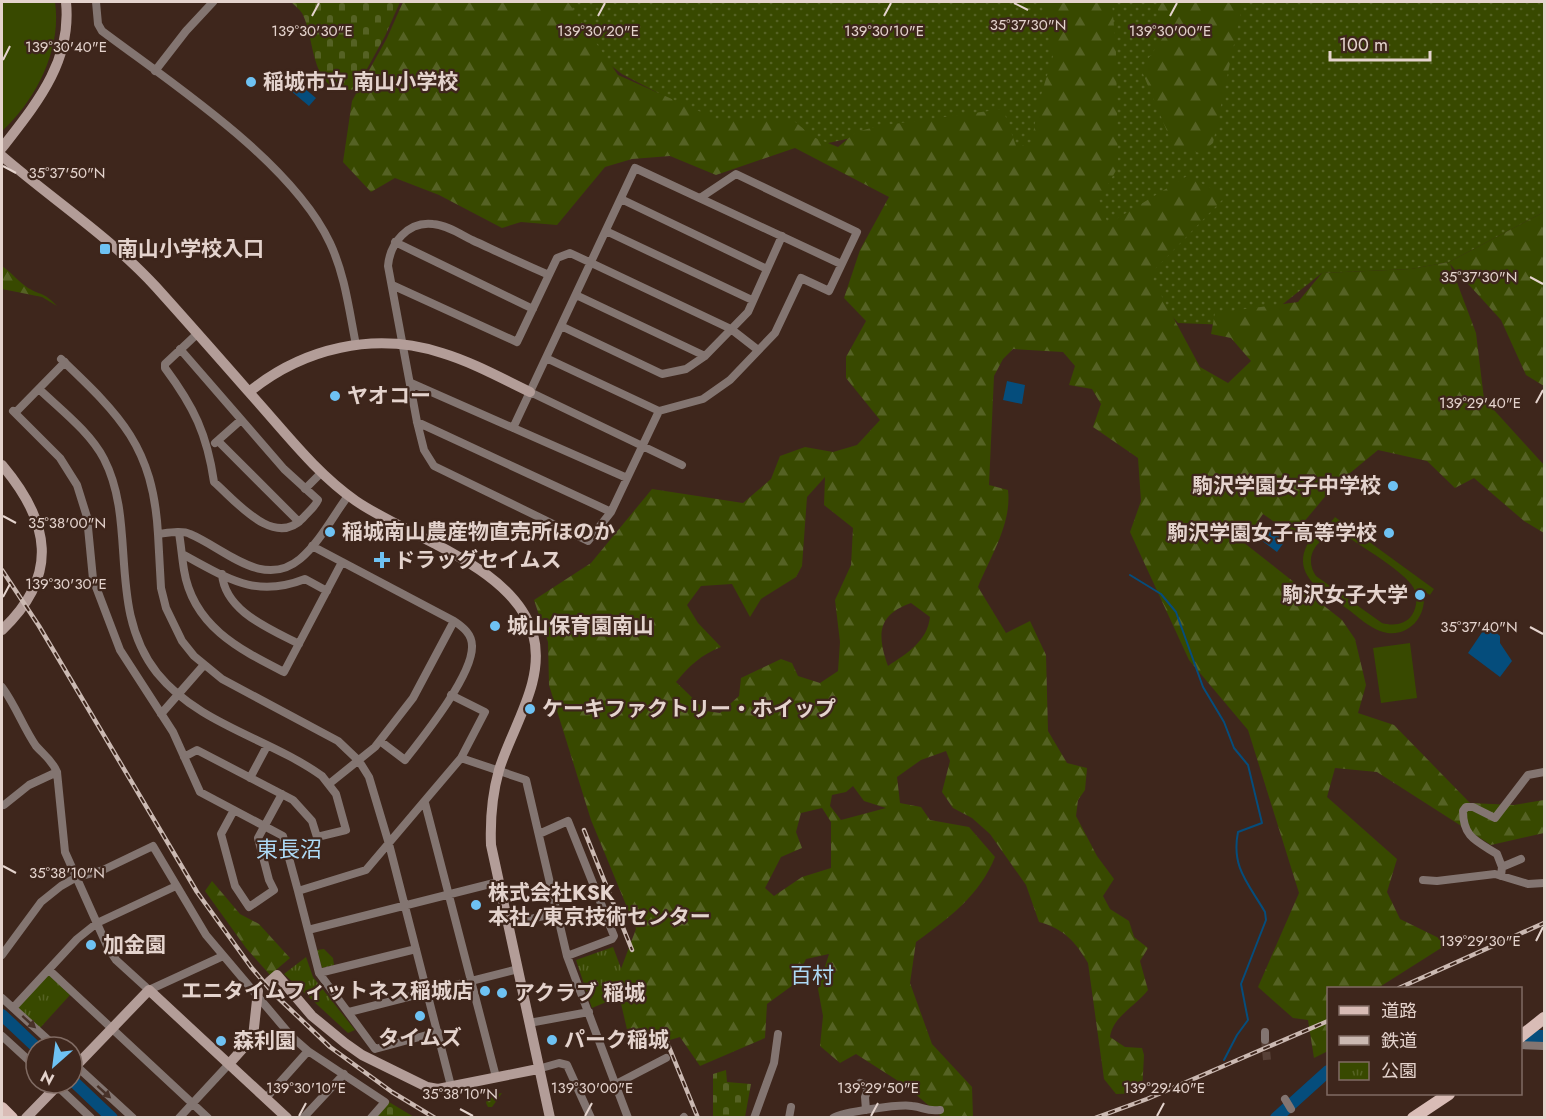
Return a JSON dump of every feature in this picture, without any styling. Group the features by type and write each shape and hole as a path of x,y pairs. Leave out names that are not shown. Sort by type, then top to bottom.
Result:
{"main road":[{"path":"1522,1039 1545,1018"},
{"path":"1413,1117 1447,1095"},
{"path":"2,1108 12,1118"}],"street":[{"path":"2,148 38,102 56,70 66,34 66,2"},
{"path":"96,2 100,28 235,135 286,180 306,202 322,229 339,266 356,345"},
{"path":"155,71 186,30 213,2"},
{"path":"2,156 134,264 321,472 348,496 381,517 488,574 509,591 520,605 533,635 535,667 528,696 499,770 493,795 490,827 498,882 550,1118"},
{"path":"513,428 635,168 842,264"},
{"path":"546,358 659,411 703,399 730,380 775,333 801,278 829,291 857,232 736,174 700,198"},
{"path":"621,199 767,269"},
{"path":"549,275 440,225 419,225 404,233 395,243 388,266 417,423 428,458 442,472 588,541 611,512 659,411"},
{"path":"606,231 752,300"},
{"path":"561,327 662,374 686,369 705,356 748,312 782,236"},
{"path":"395,243 533,309"},
{"path":"392,285 517,342 557,258 570,254 731,329 758,350"},
{"path":"576,295 705,356"},
{"path":"180,350 241,420 318,502 299,522 285,529 265,525 214,482 209,447 194,411 165,368 165,364 197,334"},
{"path":"249,392 277,372 307,358 356,345 403,345 452,356 682,465"},
{"path":"438,1032 375,1049 319,973 284,836 200,792 173,732 120,650 93,579 87,517 77,485 60,458 14,412 39,389 63,360 109,405 135,441 152,481 161,588 166,608 182,641 203,666 222,679 326,734 359,760 369,777 377,798 416,949 438,1032 452,1086"},
{"path":"411,383 627,478"},
{"path":"39,389 90,439 103,458 118,502 127,595 133,627 156,671 178,694 204,713 312,769 329,784 336,794 346,830 317,837 312,820 304,809 282,794 197,750 184,757"},
{"path":"209,447 241,420"},
{"path":"417,423 611,512"},
{"path":"218,441 299,522"},
{"path":"2,465 29,501 38,525 41,546 39,569 31,594 21,611 2,630"},
{"path":"305,489 321,472"},
{"path":"158,534 188,533 248,566 263,570 287,567 303,556 312,546 348,496"},
{"path":"179,533 184,571 200,610 212,626 238,649 284,672 342,562"},
{"path":"312,546 454,621 466,629 472,644 471,658 441,716 405,760 380,741"},
{"path":"182,554 222,574 259,588 282,587 304,579 327,591"},
{"path":"222,574 226,590 242,611 299,644"},
{"path":"329,784 380,741 413,698 454,621"},
{"path":"161,714 203,666"},
{"path":"2,687 15,705 38,748 52,761 57,772 68,860 75,879 116,960 287,1118"},
{"path":"298,891 366,870 461,758 485,712 451,695"},
{"path":"250,778 267,746"},
{"path":"461,758 526,780 567,956 628,1118"},
{"path":"4,805 29,785 57,772"},
{"path":"1501,872 1497,854 1473,839 1463,827 1463,811 1466,807 1473,807 1495,818 1528,775 1545,772"},
{"path":"234,810 221,834 235,886 249,907 274,890 269,880 258,838 282,794"},
{"path":"424,803 496,1077"},
{"path":"539,834 568,821 614,936 612,939 567,956"},
{"path":"2,955 41,902 75,879 103,870 153,846 206,935 308,1052 385,1102 370,1118"},
{"path":"1423,880 1437,881 1495,874 1521,859"},
{"path":"1501,872 1528,884 1545,883"},
{"path":"308,930 498,882"},
{"path":"13,1008 77,939 97,923 176,886"},
{"path":"508,924 557,913"},
{"path":"319,973 416,949"},
{"path":"84,1056 149,990 223,956"},
{"path":"349,1012 518,969"},
{"path":"49,970 208,1118"},
{"path":"270,982 277,975 312,1016 362,1055 438,1089 559,1063 567,1065 591,1118"},
{"path":"179,1118 253,1036 257,994"},
{"path":"2,998 43,1035"},
{"path":"529,1023 589,1012"},
{"path":"754,1118 774,1063 778,1034"},
{"path":"2,1036 24,1056"},
{"path":"1522,1039 1545,1046"},
{"path":"266,1098 308,1052"},
{"path":"616,1084 666,1058"},
{"path":"538,1069 537,1081 545,1118"},
{"path":"303,1118 344,1074"},
{"path":"84,1076 133,1118"},
{"path":"860,1083 869,1088 865,1097 866,1110"},
{"path":"29,1114 47,1095"},
{"path":"68,1095 91,1118"},
{"path":"1285,1099 1291,1109"},
{"path":"833,1118 866,1110 895,1107 912,1106 926,1112 939,1110"},
{"path":"789,1118 790,1107"},
{"path":"895,1107 900,1118"}],"green space":[{"path":"2,2 55,2 56,20 50,55 36,89 2,131"},
{"path":"291,2 400,2 385,36 356,89 341,90 330,85 322,77 303,15"},
{"path":"403,2 568,2 618,75 719,120 793,120 813,137 838,147 856,132 879,126 1003,109 1016,146 1031,146 1038,105 1053,56 1041,2 1112,2 1116,51 1118,167 1099,200 1108,224 1187,176 1226,196 1156,268 1153,280 1200,367 1228,383 1251,361 1231,338 1211,334 1215,313 1298,302 1322,273 1411,269 1449,262 1544,212 1544,386 1526,375 1501,320 1450,264 1476,333 1484,399 1544,465 1544,533 1524,521 1474,478 1455,488 1427,461 1378,450 1333,487 1293,535 1263,514 1243,542 1342,620 1355,639 1366,685 1358,713 1394,725 1470,803 1514,805 1544,800 1544,833 1491,845 1377,772 1335,768 1327,797 1397,859 1387,892 1400,919 1449,943 1380,987 1327,987 1327,1052 1314,1058 1308,1020 1293,1018 1258,987 1299,893 1248,730 1189,660 1130,532 1141,501 1138,458 1093,427 1101,404 1092,389 1069,385 1075,366 1063,352 1013,349 1003,359 994,376 989,485 1008,490 1007,515 999,540 978,587 1006,633 1030,621 1046,655 1048,731 1067,763 1087,768 1085,790 1078,800 1076,816 1097,856 1114,879 1103,896 1110,909 1129,921 1134,937 1148,948 1140,961 1148,990 1120,1017 1110,1037 1125,1047 1142,1048 1144,1055 1142,1093 1116,1094 1104,1079 1088,963 1068,937 1055,928 1039,922 1026,885 990,834 972,818 953,808 942,792 950,761 946,751 921,760 897,777 900,803 921,807 930,820 969,827 995,857 989,871 972,895 951,915 916,942 910,983 932,1044 972,1087 973,1117 942,1117 906,1086 856,1054 840,1063 820,1046 823,1016 818,989 829,954 806,959 793,985 767,1004 765,1038 700,1066 680,1037 632,1051 616,982 636,929 591,820 549,685 548,642 534,600 591,563 652,489 743,503 771,479 780,456 805,447 833,452 857,445 880,420 846,378 846,357 866,321 844,298 860,250 889,197 795,148 716,175 670,156 632,159 605,167 557,225 521,222 502,228 439,195 395,178 371,192 343,162 352,101 387,38","holes":["825,477 824,505 853,528 851,565 835,600 840,642 838,671 820,683 798,676 792,663 781,659 741,678 739,696 720,713 706,711 676,682 696,661 721,647 698,623 687,605 701,586 732,584 750,617 761,599 796,577 802,566 807,497","911,603 930,617 928,626 915,646 888,666 882,645 883,627 892,614","853,786 864,801 886,808 841,820 830,806 832,795 846,792","822,808 831,822 831,868 802,877 774,896 765,888 781,857 802,848 796,832 801,813"]},
{"path":"557,2 1544,2 1544,212 1449,262 1411,269 1322,273 1255,326 1178,323 1104,239 887,130 815,146 734,133 622,74 597,55"},
{"path":"1157,2 1243,2 1213,143 1201,153 1174,148 1141,69 1162,39"},
{"path":"2,266 25,286 46,296 57,306 42,297 2,289"},
{"path":"1335,517 1434,589 1430,595 1423,591 1424,601 1419,618 1407,630 1399,633 1380,631 1364,622 1313,584 1307,575 1303,556 1309,541 1315,534 1327,528 1336,527 1331,522","holes":["1338,534 1346,536 1389,565 1411,584 1415,591 1416,603 1412,615 1406,621 1394,624 1382,623 1316,576 1311,562 1314,549 1330,536"]},
{"path":"1410,643 1417,698 1381,703 1373,648"},
{"path":"212,881 240,914 259,924 290,958 270,975 246,948 205,891"},
{"path":"613,947 630,992 592,1008 576,960"},
{"path":"324,949 333,958 334,965 322,968 317,950"},
{"path":"306,957 313,977 355,1030 348,1033 284,974"},
{"path":"49,975 70,995 40,1028 17,1008"},
{"path":"726,1070 727,1082 751,1084 745,1117 713,1117 713,1074"},
{"path":"502,1093 492,1107 488,1107 486,1103 488,1096"},
{"path":"389,1102 414,1117 375,1118"}],"water":[{"path":"298,83 316,98 309,106 291,91"},
{"path":"1007,381 1025,385 1022,404 1003,400"},
{"path":"1264,526 1285,541 1277,552 1257,537"},
{"path":"1487,625 1500,636 1500,643 1512,661 1500,677 1468,653"}],"waterway":[{"path":"1130,575 1161,594 1176,612 1203,687 1224,722 1234,748 1248,765 1262,823 1238,832 1236,844 1242,874 1265,912 1266,920 1241,984 1248,1020 1224,1060"},
{"path":"2,1015 24,1036"},
{"path":"1522,1036 1544,1036"},
{"path":"1276,1118 1327,1072"},
{"path":"84,1091 112,1118"}],"tunnel":[{"path":"1265,1040 1267,1060"}],"railway":[{"path":"2,570 39,626 197,892 251,967 273,993 330,1047 392,1092 435,1118"},
{"path":"584,830 632,950"},
{"path":"1401,987 1544,923"},
{"path":"1095,1118 1147,1099 1327,1021"},
{"path":"667,1042 698,1118"}],"place":[{"name":"稲城市立 南山小学校","path":"251,82"},
{"name":"南山小学校入口","path":"105,249"},
{"name":"ヤオコー","path":"335,396"},
{"name":"駒沢学園女子中学校","path":"1393,486"},
{"name":"稲城南山農産物直売所ほのか","path":"330,532"},
{"name":"駒沢学園女子高等学校","path":"1389,533"},
{"name":"ドラッグセイムス","path":"382,560"},
{"name":"駒沢女子大学","path":"1420,595"},
{"name":"城山保育園南山","path":"495,626"},
{"name":"ケーキファクトリー・ホイップ","path":"530,709"},
{"name":"株式会社KSK 本社/東京技術センター","path":"476,905"},
{"name":"加金園","path":"91,945"},
{"name":"エニタイムフィットネス稲城店","path":"485,991"},
{"name":"アクラブ 稲城","path":"502,993"},
{"name":"タイムズ","path":"420,1016"},
{"name":"パーク稲城","path":"552,1040"},
{"name":"森利園","path":"221,1041"}],"district":[{"name":"東長沼","path":"289,849"},
{"name":"百村","path":"812,975"}]}
